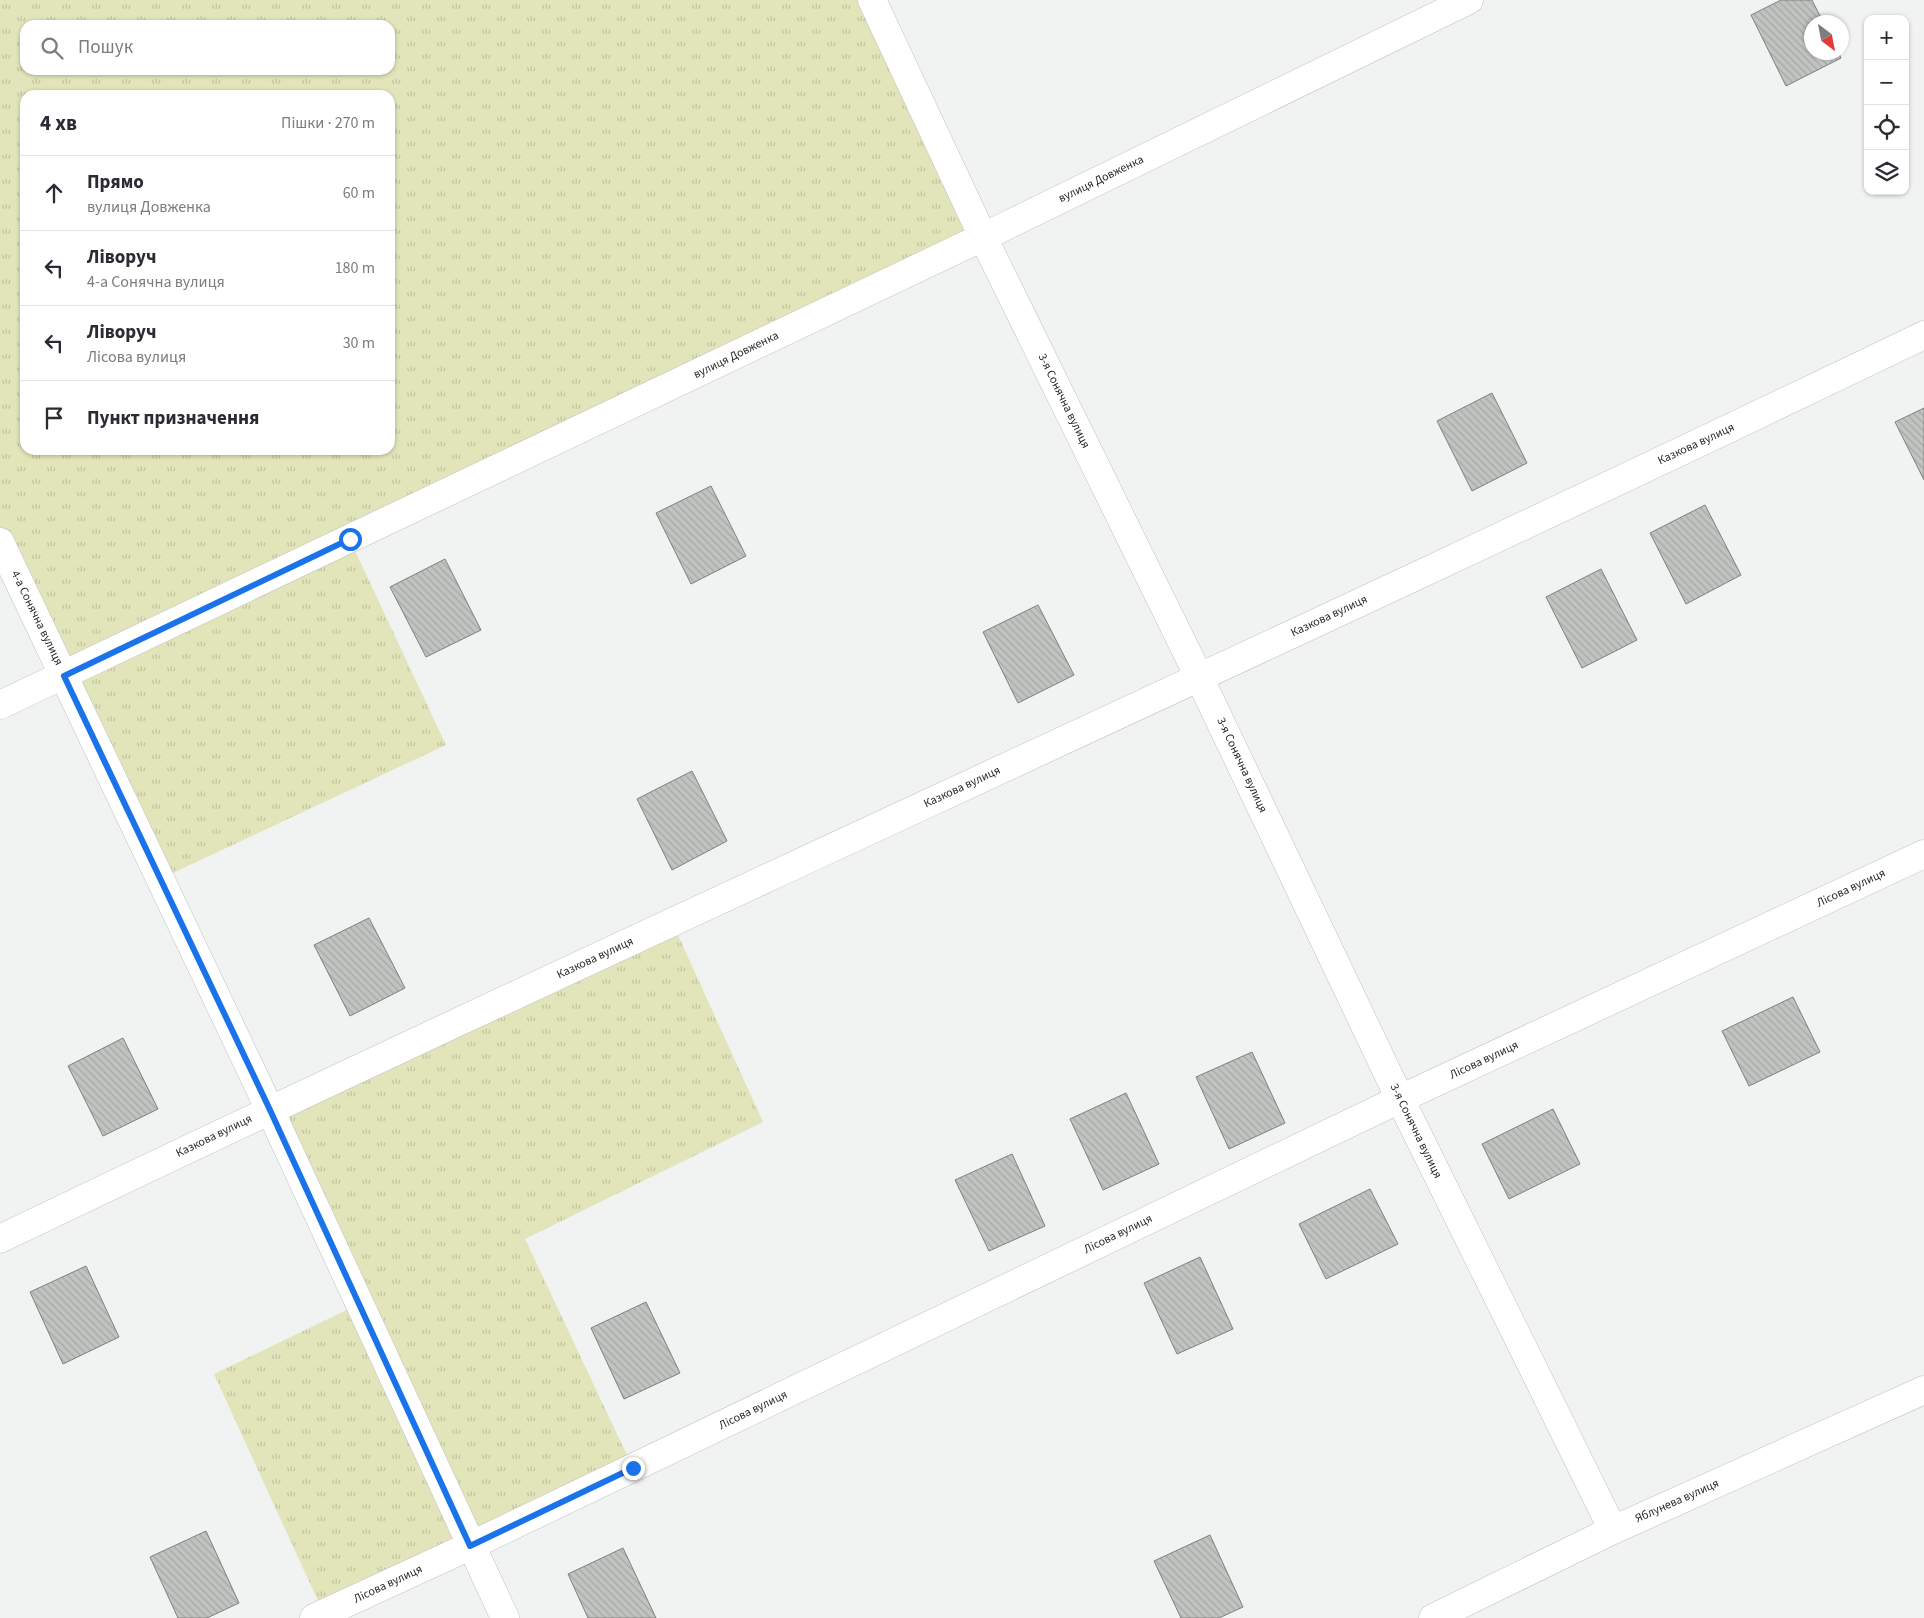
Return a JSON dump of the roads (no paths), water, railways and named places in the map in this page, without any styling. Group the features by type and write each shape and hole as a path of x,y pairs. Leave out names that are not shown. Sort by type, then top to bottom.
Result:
{"street":[{"name":"3-я Сонячна вулиця","path":"872,0 983,237 1199,677 1400,1099 1613,1530"},
{"name":"вулиця Довженка","path":"0,705 983,237 1469,0"},
{"name":"Казкова вулиця","path":"0,1239 270,1110 1199,677 1924,335"},
{"name":"4-а Сонячна вулиця","path":"0,542 270,1110 470,1546 505,1618"},
{"name":"Лісова вулиця","path":"314,1618 470,1546 1400,1099 1924,854"},
{"name":"Яблунева вулиця","path":"1433,1618 1613,1530 1924,1390"}]}
